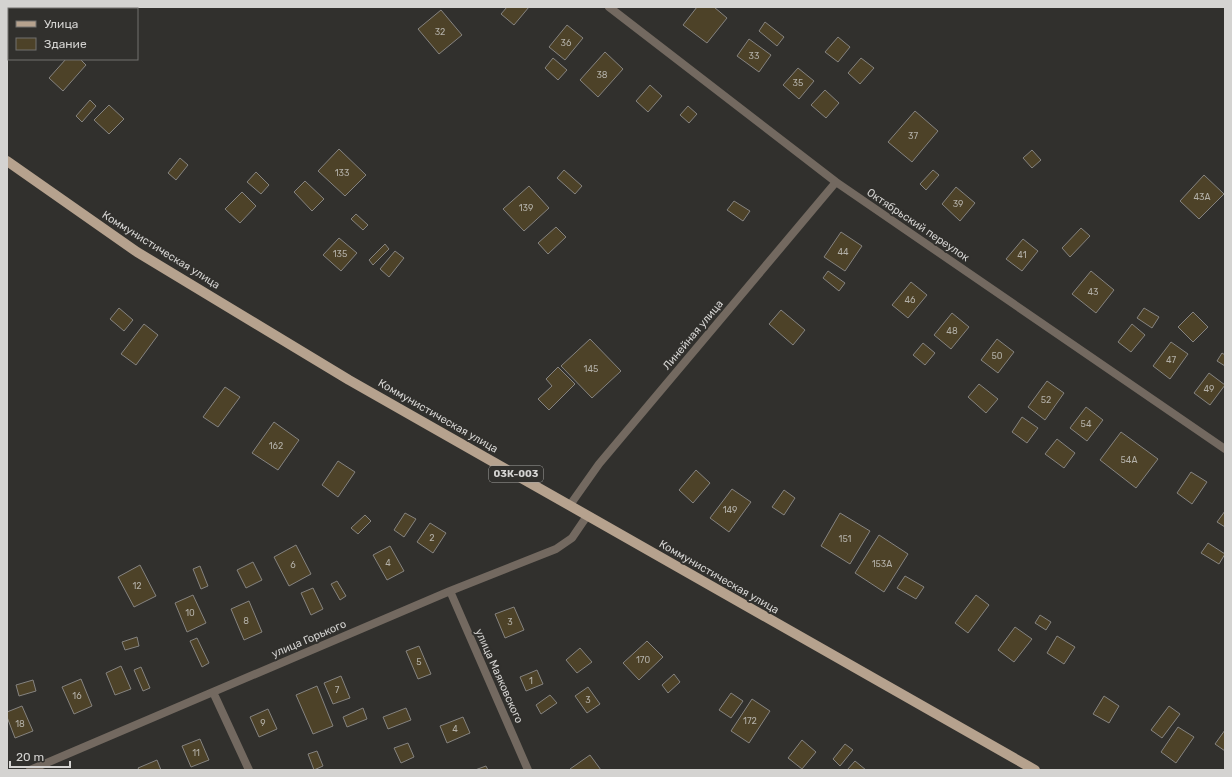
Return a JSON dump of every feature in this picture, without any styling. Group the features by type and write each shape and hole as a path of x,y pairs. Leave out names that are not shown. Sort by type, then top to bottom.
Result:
{"main road":[{"name":"Коммунистическая улица","path":"7,161 137,252 349,380 1035,770"}],"street":[{"name":"Октябрьский переулок","path":"609,7 836,182 1225,448"},
{"name":"Линейная улица","path":"570,505 600,464 836,182"},
{"name":"улица Горького","path":"30,770 450,591 556,549 572,538 587,516"},
{"name":"улица Маяковского","path":"450,591 528,770"},
{"path":"213,692 249,770"}],"building":[{"path":"28,7 73,7 72,8"},
{"path":"507,7 529,7 514,25 501,14"},
{"path":"697,7 714,7 727,18 707,43 683,25"},
{"path":"441,10 462,35 439,54 418,29"},
{"path":"765,22 784,37 777,46 759,31"},
{"path":"567,25 583,38 565,60 549,47"},
{"path":"838,37 850,47 838,62 825,52"},
{"path":"749,39 771,55 759,72 737,56"},
{"path":"605,52 623,69 598,97 580,80"},
{"path":"553,58 567,70 558,80 545,68"},
{"path":"861,58 874,68 860,84 848,73"},
{"path":"65,60 81,60 86,65 63,91 49,78"},
{"path":"798,68 814,81 799,99 783,85"},
{"path":"650,85 662,96 648,112 636,101"},
{"path":"825,90 839,103 826,118 811,105"},
{"path":"90,100 96,106 82,122 76,116"},
{"path":"109,105 124,119 109,134 94,120"},
{"path":"688,106 697,114 689,123 680,115"},
{"path":"915,111 938,131 912,162 888,142"},
{"path":"339,149 366,175 345,196 318,171"},
{"path":"1032,150 1041,160 1032,168 1023,158"},
{"path":"180,158 188,165 176,180 168,173"},
{"path":"564,170 582,186 575,194 557,178"},
{"path":"933,170 939,175 926,190 920,184"},
{"path":"256,172 269,185 261,194 247,182"},
{"path":"1204,175 1224,194 1199,219 1180,201"},
{"path":"305,181 324,199 312,211 294,192"},
{"path":"529,186 549,208 524,231 503,209"},
{"path":"956,187 975,203 960,221 942,204"},
{"path":"242,192 256,206 240,223 225,209"},
{"path":"734,201 750,211 743,221 727,210"},
{"path":"356,214 368,225 363,230 351,219"},
{"path":"556,227 566,237 548,254 538,243"},
{"path":"1081,228 1090,236 1070,257 1062,248"},
{"path":"841,232 862,246 845,271 824,257"},
{"path":"339,238 357,253 341,271 323,255"},
{"path":"1023,239 1038,251 1022,271 1006,259"},
{"path":"385,244 389,249 373,265 369,260"},
{"path":"395,251 404,258 389,277 380,269"},
{"path":"828,271 845,283 839,291 823,278"},
{"path":"1091,271 1114,290 1096,313 1072,294"},
{"path":"911,282 927,295 908,318 892,305"},
{"path":"119,308 133,320 124,331 110,319"},
{"path":"1144,308 1159,317 1152,328 1137,318"},
{"path":"781,310 805,330 793,345 769,324"},
{"path":"1193,312 1208,327 1193,342 1178,327"},
{"path":"952,313 969,327 951,349 934,335"},
{"path":"144,324 158,335 136,365 121,354"},
{"path":"1132,324 1145,335 1131,352 1118,342"},
{"path":"590,339 621,371 592,398 561,366"},
{"path":"997,339 1014,352 998,373 981,360"},
{"path":"1171,342 1188,354 1170,379 1153,366"},
{"path":"923,343 935,353 925,365 913,355"},
{"path":"1222,353 1225,355 1225,366 1217,361"},
{"path":"558,367 575,384 549,410 538,399 552,386 546,379"},
{"path":"1209,373 1225,385 1210,405 1194,393"},
{"path":"1047,381 1064,393 1045,420 1028,407"},
{"path":"979,384 998,399 986,413 968,397"},
{"path":"225,387 240,397 218,427 203,417"},
{"path":"1086,407 1103,420 1087,441 1070,428"},
{"path":"1022,417 1038,428 1027,443 1012,432"},
{"path":"274,422 299,440 278,470 252,453"},
{"path":"1121,432 1158,459 1136,488 1100,460"},
{"path":"1057,439 1075,453 1064,468 1045,454"},
{"path":"338,461 355,472 338,497 322,485"},
{"path":"696,470 710,483 693,503 679,490"},
{"path":"1191,472 1207,482 1192,504 1177,493"},
{"path":"732,489 751,502 729,532 710,518"},
{"path":"784,490 795,498 784,515 772,507"},
{"path":"1225,511 1225,527 1217,522"},
{"path":"405,513 416,519 404,537 394,530"},
{"path":"840,513 870,531 850,564 821,546"},
{"path":"365,515 371,521 358,534 351,528"},
{"path":"430,523 446,533 433,553 417,542"},
{"path":"879,535 908,554 884,592 855,573"},
{"path":"1208,543 1225,554 1219,564 1201,553"},
{"path":"296,545 311,574 289,586 274,557"},
{"path":"390,546 404,571 387,580 373,555"},
{"path":"253,562 262,580 246,588 237,570"},
{"path":"140,565 156,596 134,607 118,577"},
{"path":"200,566 208,586 201,589 193,569"},
{"path":"905,576 924,587 916,599 897,588"},
{"path":"337,581 346,596 340,600 331,584"},
{"path":"313,588 323,609 311,615 301,593"},
{"path":"193,595 206,623 187,632 175,603"},
{"path":"976,595 989,605 968,633 955,623"},
{"path":"249,601 262,632 244,640 231,609"},
{"path":"514,607 524,630 505,638 495,614"},
{"path":"1040,615 1051,622 1046,630 1035,623"},
{"path":"1015,627 1032,639 1014,662 998,650"},
{"path":"1057,636 1075,647 1064,664 1047,653"},
{"path":"137,637 139,646 125,650 122,642"},
{"path":"197,638 209,663 202,667 190,641"},
{"path":"647,641 663,657 639,680 623,663"},
{"path":"419,646 431,674 418,679 406,651"},
{"path":"580,648 592,662 577,673 566,660"},
{"path":"121,666 131,689 115,695 106,673"},
{"path":"141,667 150,688 143,691 134,670"},
{"path":"537,670 543,684 526,691 520,677"},
{"path":"674,674 680,682 668,693 662,685"},
{"path":"341,676 350,698 333,704 324,683"},
{"path":"81,679 92,706 74,714 62,687"},
{"path":"33,680 36,691 19,696 16,685"},
{"path":"317,686 333,726 313,734 296,695"},
{"path":"588,687 600,704 587,713 575,696"},
{"path":"731,693 743,701 731,718 719,710"},
{"path":"550,695 557,703 541,714 536,705"},
{"path":"1104,696 1119,706 1109,723 1093,714"},
{"path":"752,699 770,711 749,743 731,731"},
{"path":"22,706 33,731 15,738 7,717 7,712"},
{"path":"1169,706 1180,714 1162,738 1151,730"},
{"path":"363,708 367,719 347,727 343,717"},
{"path":"406,708 411,720 388,729 383,717"},
{"path":"268,709 277,729 259,737 250,717"},
{"path":"463,717 470,733 447,743 440,726"},
{"path":"1178,727 1194,737 1176,763 1161,752"},
{"path":"1225,730 1225,751 1215,744"},
{"path":"200,739 209,760 191,767 182,746"},
{"path":"802,740 816,752 802,769 788,758"},
{"path":"408,743 414,757 401,763 394,748"},
{"path":"845,744 853,750 840,766 833,759"},
{"path":"317,751 323,766 314,770 308,754"},
{"path":"590,755 601,770 570,769"},
{"path":"157,760 161,770 139,770 138,768"},
{"path":"855,761 866,770 847,770"},
{"path":"486,766 488,770 475,770"}]}
